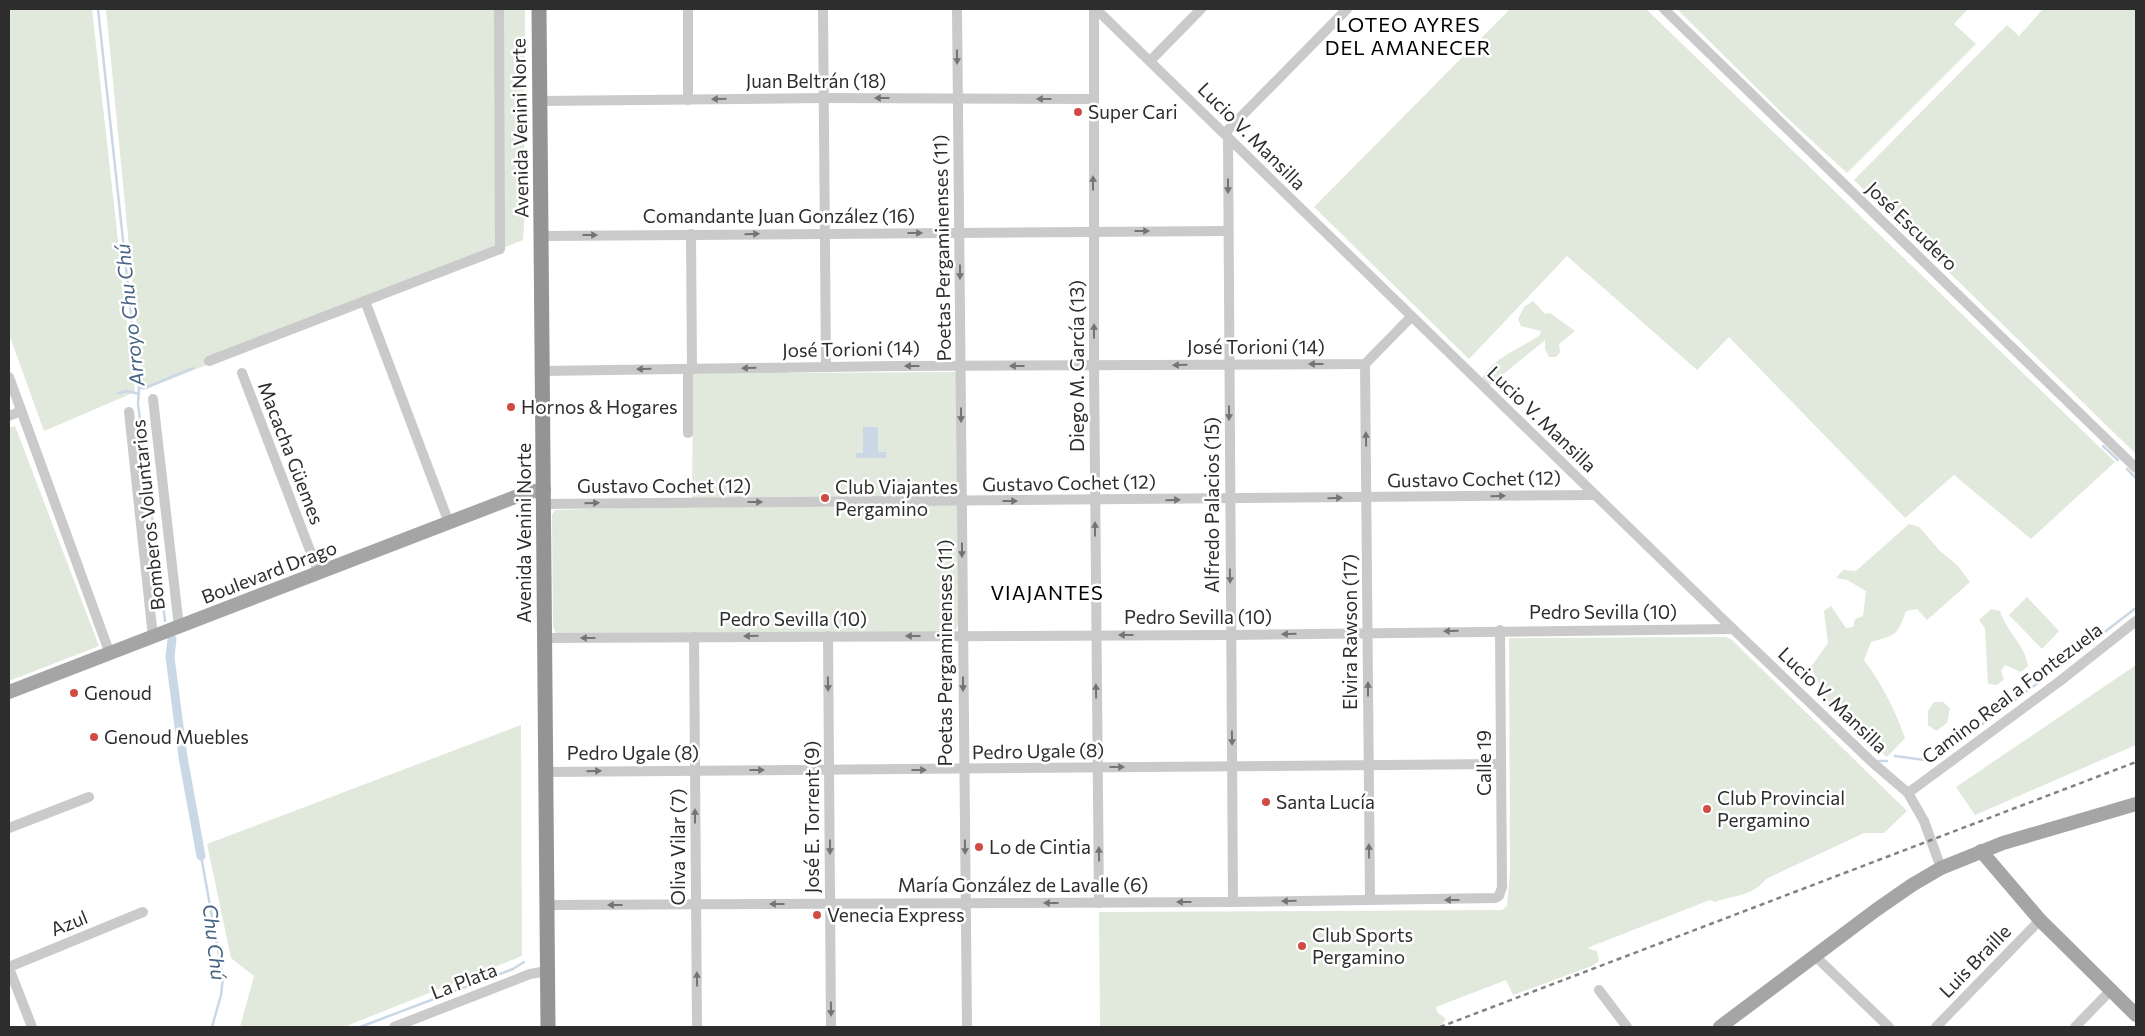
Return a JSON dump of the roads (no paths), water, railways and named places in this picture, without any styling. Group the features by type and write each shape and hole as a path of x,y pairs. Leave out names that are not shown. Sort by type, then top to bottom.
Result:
{"highway":[{"name":"Avenida Venini Norte","path":"539,9 548,1027"}],"main road":[{"name":"Boulevard Drago","path":"9,692 528,492 544,497"},
{"path":"1720,1027 1906,890 1941,868 1981,851 2136,804"},
{"path":"1981,851 2040,920 2136,1015"}],"street":[{"path":"209,361 500,249 499,9"},
{"path":"688,9 688,100"},
{"path":"824,9 826,367"},
{"name":"Poetas Pergaminenses (11)","path":"957,9 967,1027"},
{"name":"Lucio V. Mansilla","path":"1095,9 1227,135 1732,629 1873,763 1908,793 1924,822 1941,868"},
{"name":"Diego M. García (13)","path":"1095,9 1093,99 1094,366 1100,903"},
{"path":"1150,61 1201,9"},
{"path":"1227,135 1346,9"},
{"name":"José Escudero","path":"1664,9 2136,468"},
{"name":"Juan Beltrán (18)","path":"540,101 824,98 1093,99"},
{"name":"Alfredo Palacios (15)","path":"1227,135 1233,902"},
{"name":"Comandante Juan González (16)","path":"541,236 1228,231"},
{"path":"688,433 691,234"},
{"path":"364,301 449,523"},
{"path":"1365,364 1411,317"},
{"name":"José Torioni (14)","path":"542,371 826,367 1365,364"},
{"name":"Elvira Rawson (17)","path":"1365,364 1370,900"},
{"name":"Macacha Güemes","path":"242,373 319,574"},
{"path":"9,377 110,654"},
{"name":"Bomberos Voluntarios","path":"153,399 177,628"},
{"path":"9,416 21,411"},
{"name":"Bomberos Voluntarios","path":"129,412 156,635"},
{"name":"Gustavo Cochet (12)","path":"544,497 961,502 1595,495"},
{"name":"Camino Real a Fontezuela","path":"1908,793 2060,681 2136,621"},
{"name":"Pedro Sevilla (10)","path":"545,638 1231,635 1500,630 1732,629"},
{"name":"Calle 19","path":"1499,896 1502,887 1500,630"},
{"name":"José E. Torrent (9)","path":"828,636 831,1027"},
{"name":"Oliva Vilar (7)","path":"694,637 697,1027"},
{"name":"Pedro Ugale (8)","path":"546,772 1502,764"},
{"path":"9,828 89,797"},
{"name":"María González de Lavalle (6)","path":"547,905 1491,900 1499,896"},
{"name":"Azul","path":"9,967 143,912"},
{"name":"Luis Braille","path":"1936,1027 2040,920"},
{"path":"1815,956 1889,1027"},
{"path":"9,967 32,1027"},
{"name":"La Plata","path":"394,1027 530,974 547,971"},
{"path":"1599,990 1628,1027"},
{"path":"2075,1027 2111,990"}],"water":[{"path":"863,427 878,427 878,452 886,452 886,458 856,458 856,453 863,453"}],"waterway":[{"name":"Arroyo Chu Chú","path":"98,9 139,388 138,404 165,621"},
{"path":"139,388 145,388 193,368"},
{"path":"118,393 127,391 139,394"},
{"path":"2103,446 2118,460"},
{"path":"2127,469 2136,478"},
{"path":"2060,666 2136,608"},
{"name":"Arroyo Chu Chú","path":"172,639 170,657 183,757 201,856"},
{"path":"1895,756 1932,761 2050,674"},
{"path":"1877,761 1887,761"},
{"name":"Chu Chú","path":"201,856 223,977 221,995 212,1027"},
{"path":"360,1027 513,969 524,962"}],"railway":[{"path":"1440,1027 2136,762"}],"place":[{"name":"Super Cari","path":"1078,112"},
{"name":"Hornos & Hogares","path":"511,407"},
{"name":"Club Viajantes Pergamino","path":"825,498"},
{"name":"Genoud","path":"74,693"},
{"name":"Genoud Muebles","path":"94,737"},
{"name":"Santa Lucía","path":"1266,802"},
{"name":"Club Provincial Pergamino","path":"1707,809"},
{"name":"Lo de Cintia","path":"979,847"},
{"name":"Venecia Express","path":"817,915"},
{"name":"Club Sports Pergamino","path":"1302,946"}],"district":[{"name":"LOTEO AYRES DEL AMANECER","path":"1408,36"},
{"name":"VIAJANTES","path":"1047,593"}]}
